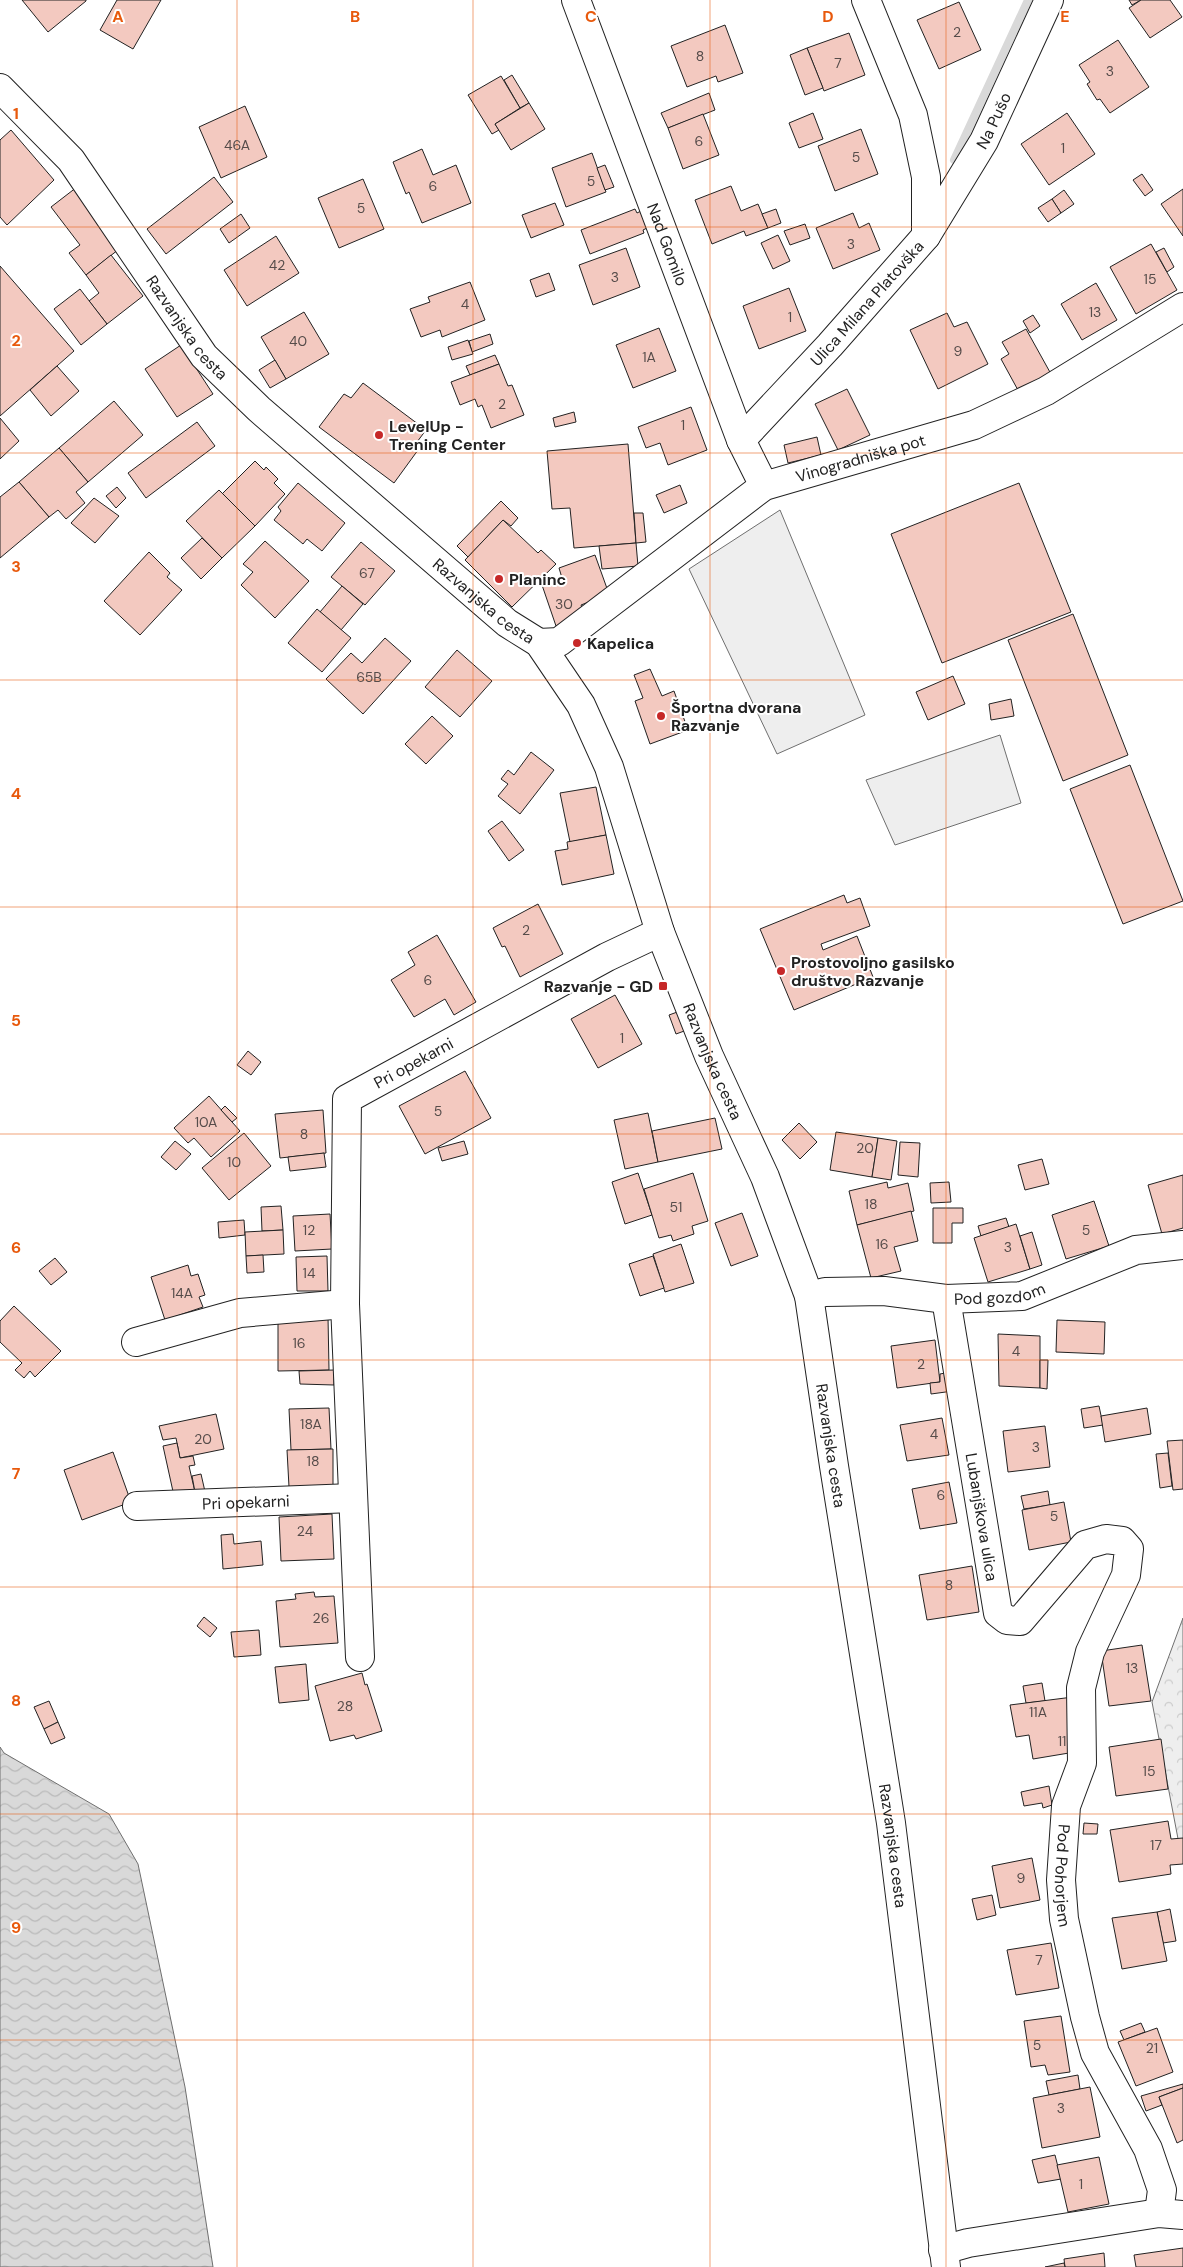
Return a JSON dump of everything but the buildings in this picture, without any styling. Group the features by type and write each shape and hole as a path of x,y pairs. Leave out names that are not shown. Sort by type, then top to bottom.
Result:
{"street":[{"name":"Nad Gomilo","path":"576,0 741,440 764,486"},
{"name":"Ulica Milana Platovška","path":"741,440 830,345 926,236 926,177 912,115 866,0"},
{"name":"Na Pušo","path":"926,236 984,141 1049,0"},
{"name":"Razvanjska cesta","path":"0,88 71,160 204,356 259,409 507,623 549,643 609,767 660,932 709,1056 765,1177 809,1296 834,1466 892,1823 945,2258"},
{"name":"Vinogradniška pot","path":"549,643 764,486 974,425 1046,391 1183,307"},
{"name":"Pri opekarni","path":"360,1657 345,1304 347,1100 607,957 660,932"},
{"name":"Pod gozdom","path":"809,1296 825,1292 884,1291 946,1299 1022,1296 1136,1250 1183,1245"},
{"name":"Lubanjškova ulica","path":"946,1299 998,1613 1007,1620 1020,1621 1085,1545"},
{"path":"136,1342 240,1313 345,1304"},
{"name":"Pri opekarni","path":"137,1506 353,1498"},
{"name":"Pod Pohorjem","path":"945,2258 968,2243 1171,2214 1148,2149 1095,2053 1084,2016 1064,1919 1061,1880 1066,1806 1082,1762 1081,1688 1090,1652 1126,1575 1129,1549 1122,1541 1106,1539 1085,1545"}],"green space":[{"path":"780,510 865,715 777,754 689,569"},
{"path":"1000,735 1021,803 895,845 866,780"},
{"path":"1183,1618 1183,1846 1179,1844 1152,1702"}],"water":[{"path":"0,1747 4,1753 109,1814 138,1864 185,2087 213,2267 0,2267"}],"waterway":[{"path":"954,160 1028,0"}],"place":[{"name":"LevelUp - Trening Center","path":"379,435"},
{"name":"Planinc","path":"499,579"},
{"name":"Kapelica","path":"577,643"},
{"name":"Športna dvorana Razvanje","path":"661,716"},
{"name":"Prostovoljno gasilsko društvo Razvanje","path":"781,971"},
{"name":"Razvanje - GD","path":"663,986"}]}
